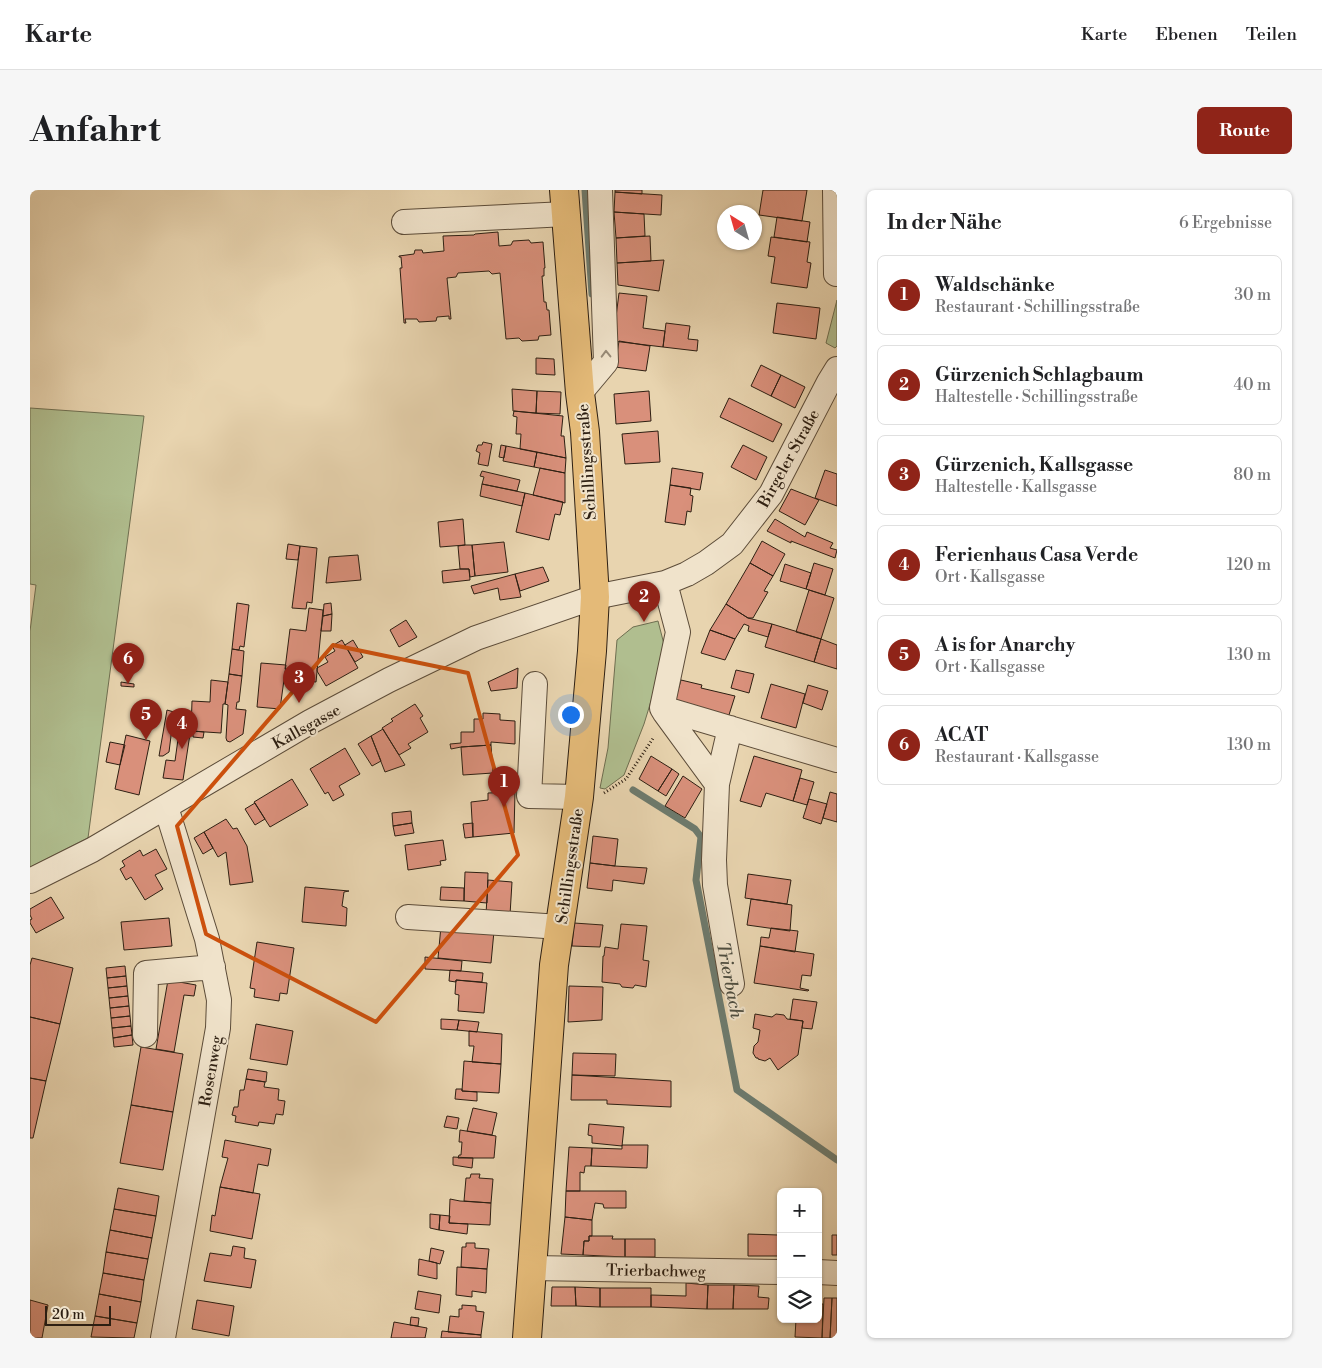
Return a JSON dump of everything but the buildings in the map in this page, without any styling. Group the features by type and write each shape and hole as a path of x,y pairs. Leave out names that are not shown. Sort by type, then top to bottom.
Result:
{"main road":[{"name":"Schillingsstraße","path":"527,1338 554,965 579,798 595,597 586,432 580,393 565,202"}],"street":[{"name":"Schillingsstraße","path":"580,393 606,362 600,190"},
{"path":"836,190 836,274"},
{"name":"Schillingsstraße","path":"404,222 565,202"},
{"name":"Birgeler Straße","path":"595,597 664,583 687,574 732,544 771,494 837,369"},
{"path":"662,717 678,632 664,583"},
{"name":"Kallsgasse","path":"30,882 92,850 310,722 389,680 476,638 595,597"},
{"path":"534,684 529,796 579,798"},
{"path":"662,717 730,728 837,760"},
{"path":"662,717 717,784"},
{"path":"730,728 717,784 714,860 715,886 732,984"},
{"name":"Rosenweg","path":"163,1338 218,1028 219,1000 207,939 166,807"},
{"path":"408,917 560,927"},
{"path":"145,1035 146,973 213,967"},
{"name":"Trierbachweg","path":"531,1268 777,1272"},
{"path":"822,1272 837,1272"}],"path":[{"path":"579,798 603,794 626,779 662,717"}],"highlighted area":[{"path":"333,645 468,673 518,855 376,1022 206,934 177,826"}],"green space":[{"path":"837,300 837,346 835,348 826,343"},
{"path":"30,408 144,416 88,838 30,867 30,631 36,585 30,584"},
{"path":"658,621 666,652 644,724 624,775 605,789 600,788 608,748 617,640 633,627"}],"waterway":[{"path":"585,190 592,294"},
{"name":"Trierbach","path":"633,790 695,829 701,837 696,880 737,1090 837,1160"}],"place":[{"name":"Gürzenich Schlagbaum","path":"644,622"},
{"name":"ACAT","path":"128,684"},
{"name":"Gürzenich, Kallsgasse","path":"299,703"},
{"name":"A is for Anarchy","path":"146,740"},
{"name":"Ferienhaus Casa Verde","path":"182,749"},
{"name":"Waldschänke","path":"504,807"}]}
